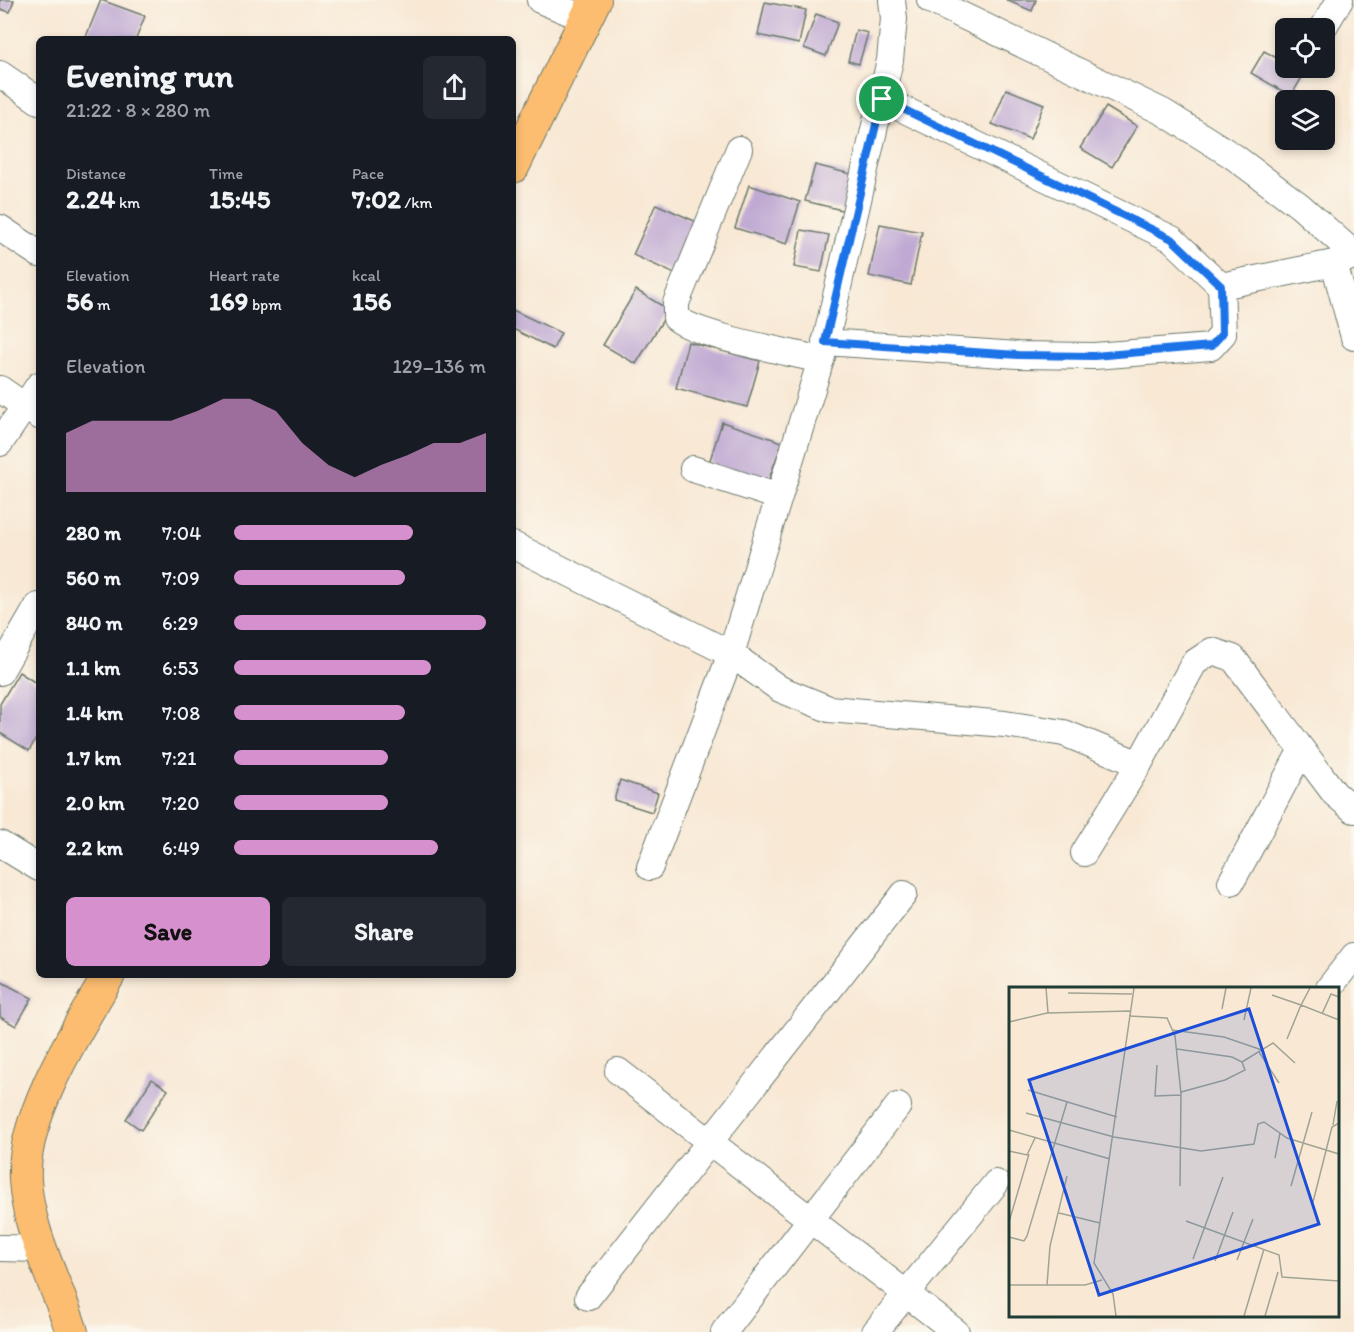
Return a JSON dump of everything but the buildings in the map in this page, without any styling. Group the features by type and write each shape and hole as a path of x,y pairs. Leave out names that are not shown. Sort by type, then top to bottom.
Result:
{"main road":[{"path":"516,161 590,9"},
{"path":"72,1332 59,1290 40,1249 25,1179 28,1140 60,1058 107,978"}],"street":[{"path":"540,0 590,9"},
{"path":"650,867 731,654 823,351 890,60 894,19 892,0"},
{"path":"930,0 1163,112 1233,156 1291,199 1347,258 1354,337"},
{"path":"1329,18 1340,0"},
{"path":"0,74 36,99"},
{"path":"739,149 676,303 676,318 684,325 705,332 823,351 1040,356 1094,356 1211,346 1222,334 1221,286 1172,239 882,99"},
{"path":"0,228 36,252"},
{"path":"1221,286 1347,258"},
{"path":"0,389 32,411 0,443"},
{"path":"693,469 779,497"},
{"path":"516,546 731,654 780,689 829,709 1005,724 1064,733 1139,764"},
{"path":"0,672 36,609"},
{"path":"1084,853 1139,764 1194,663 1212,651 1233,658 1335,794 1354,810"},
{"path":"1231,882 1262,829 1276,794 1302,750"},
{"path":"0,844 36,866"},
{"path":"588,1297 903,894"},
{"path":"1330,987 1354,956"},
{"path":"618,1071 956,1332"},
{"path":"724,1332 898,1106"},
{"path":"875,1332 996,1183"},
{"path":"0,1248 40,1249"}],"route":[{"path":"882,99 1172,239 1221,286 1222,334 1211,346 1094,356 1018,355 825,342 882,99"}]}
